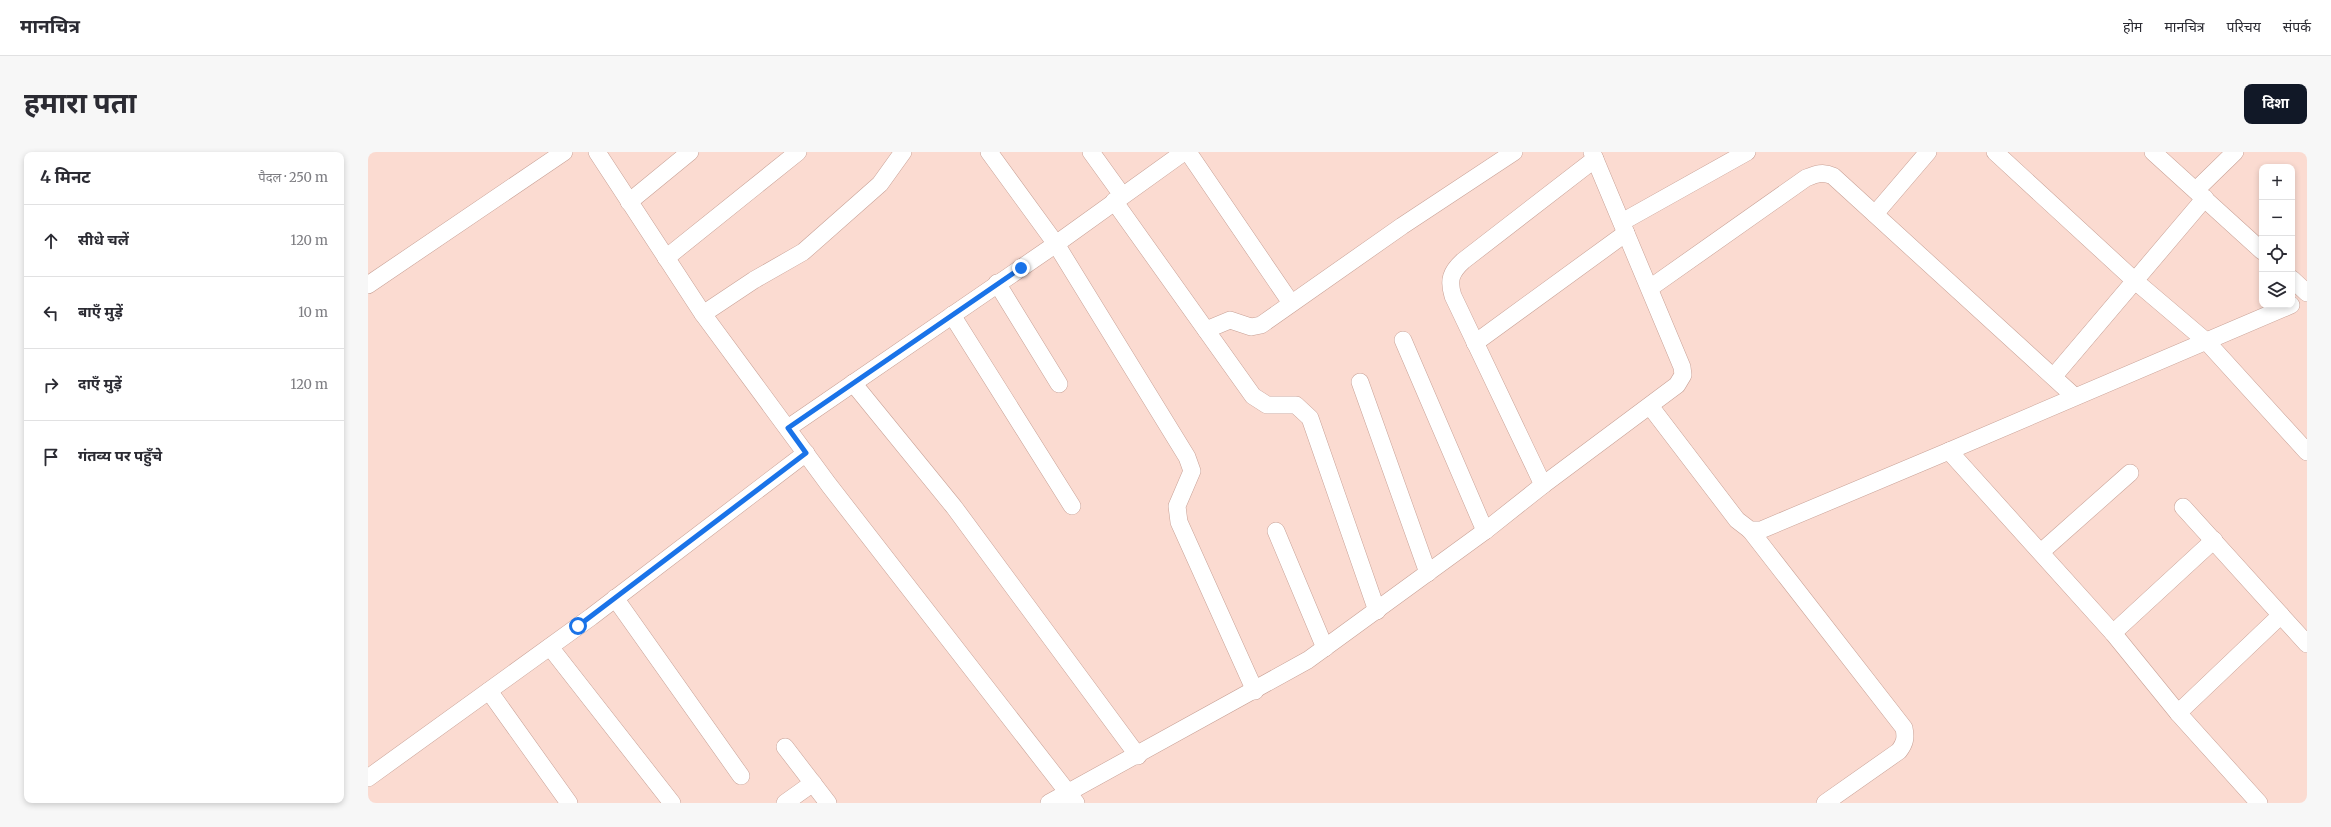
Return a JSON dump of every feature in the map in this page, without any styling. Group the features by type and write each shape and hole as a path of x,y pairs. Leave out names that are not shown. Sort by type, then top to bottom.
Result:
{"street":[{"path":"368,285 564,152"},
{"path":"597,152 703,314 806,453 1072,798"},
{"path":"629,202 690,152"},
{"path":"666,258 798,152"},
{"path":"703,314 754,280 803,252 880,184 903,152"},
{"path":"989,152 1056,244 1191,466 1190,479 1179,497 1177,506 1179,522 1255,691"},
{"path":"1091,152 1118,198 1206,330 1258,401 1267,405 1296,405 1310,418 1377,611"},
{"path":"788,428 1056,244 1184,152"},
{"path":"1188,152 1291,303"},
{"path":"1206,330 1230,320 1256,327 1514,152"},
{"path":"1475,343 1624,228 1747,152"},
{"path":"1874,214 1928,152"},
{"path":"1995,152 2134,280 2207,342 2307,452"},
{"path":"2152,152 2259,248"},
{"path":"2054,376 2134,280 2200,194 2235,152"},
{"path":"1049,803 1072,798 1138,756 1308,660 1485,531 1543,485 1678,385 1683,375 1682,367 1594,155 1463,261 1451,275 1450,284 1453,296 1543,485"},
{"path":"1650,288 1806,178 1820,172 1833,176 2054,376 2074,396"},
{"path":"2295,282 2307,293"},
{"path":"998,283 1059,384"},
{"path":"2295,303 2307,298"},
{"path":"1750,530 1761,530 2284,308"},
{"path":"952,315 1072,506"},
{"path":"1403,340 1485,531"},
{"path":"1360,382 1428,573"},
{"path":"853,383 954,507 1138,756"},
{"path":"1650,406 1737,520 1750,530 1904,728 1906,736 1904,744 1899,751 1825,803"},
{"path":"1949,451 2113,632 2178,713 2259,803"},
{"path":"368,778 615,598 806,453"},
{"path":"2041,552 2130,473"},
{"path":"2183,507 2307,644"},
{"path":"1276,531 1325,648"},
{"path":"2113,632 2214,540"},
{"path":"615,598 741,776"},
{"path":"2178,713 2280,615"},
{"path":"550,646 672,803"},
{"path":"489,691 569,803"},
{"path":"785,747 828,803"},
{"path":"786,803 813,783"}],"route":[{"path":"578,626 692,540 751,493 806,453 788,428 1021,268"}]}
